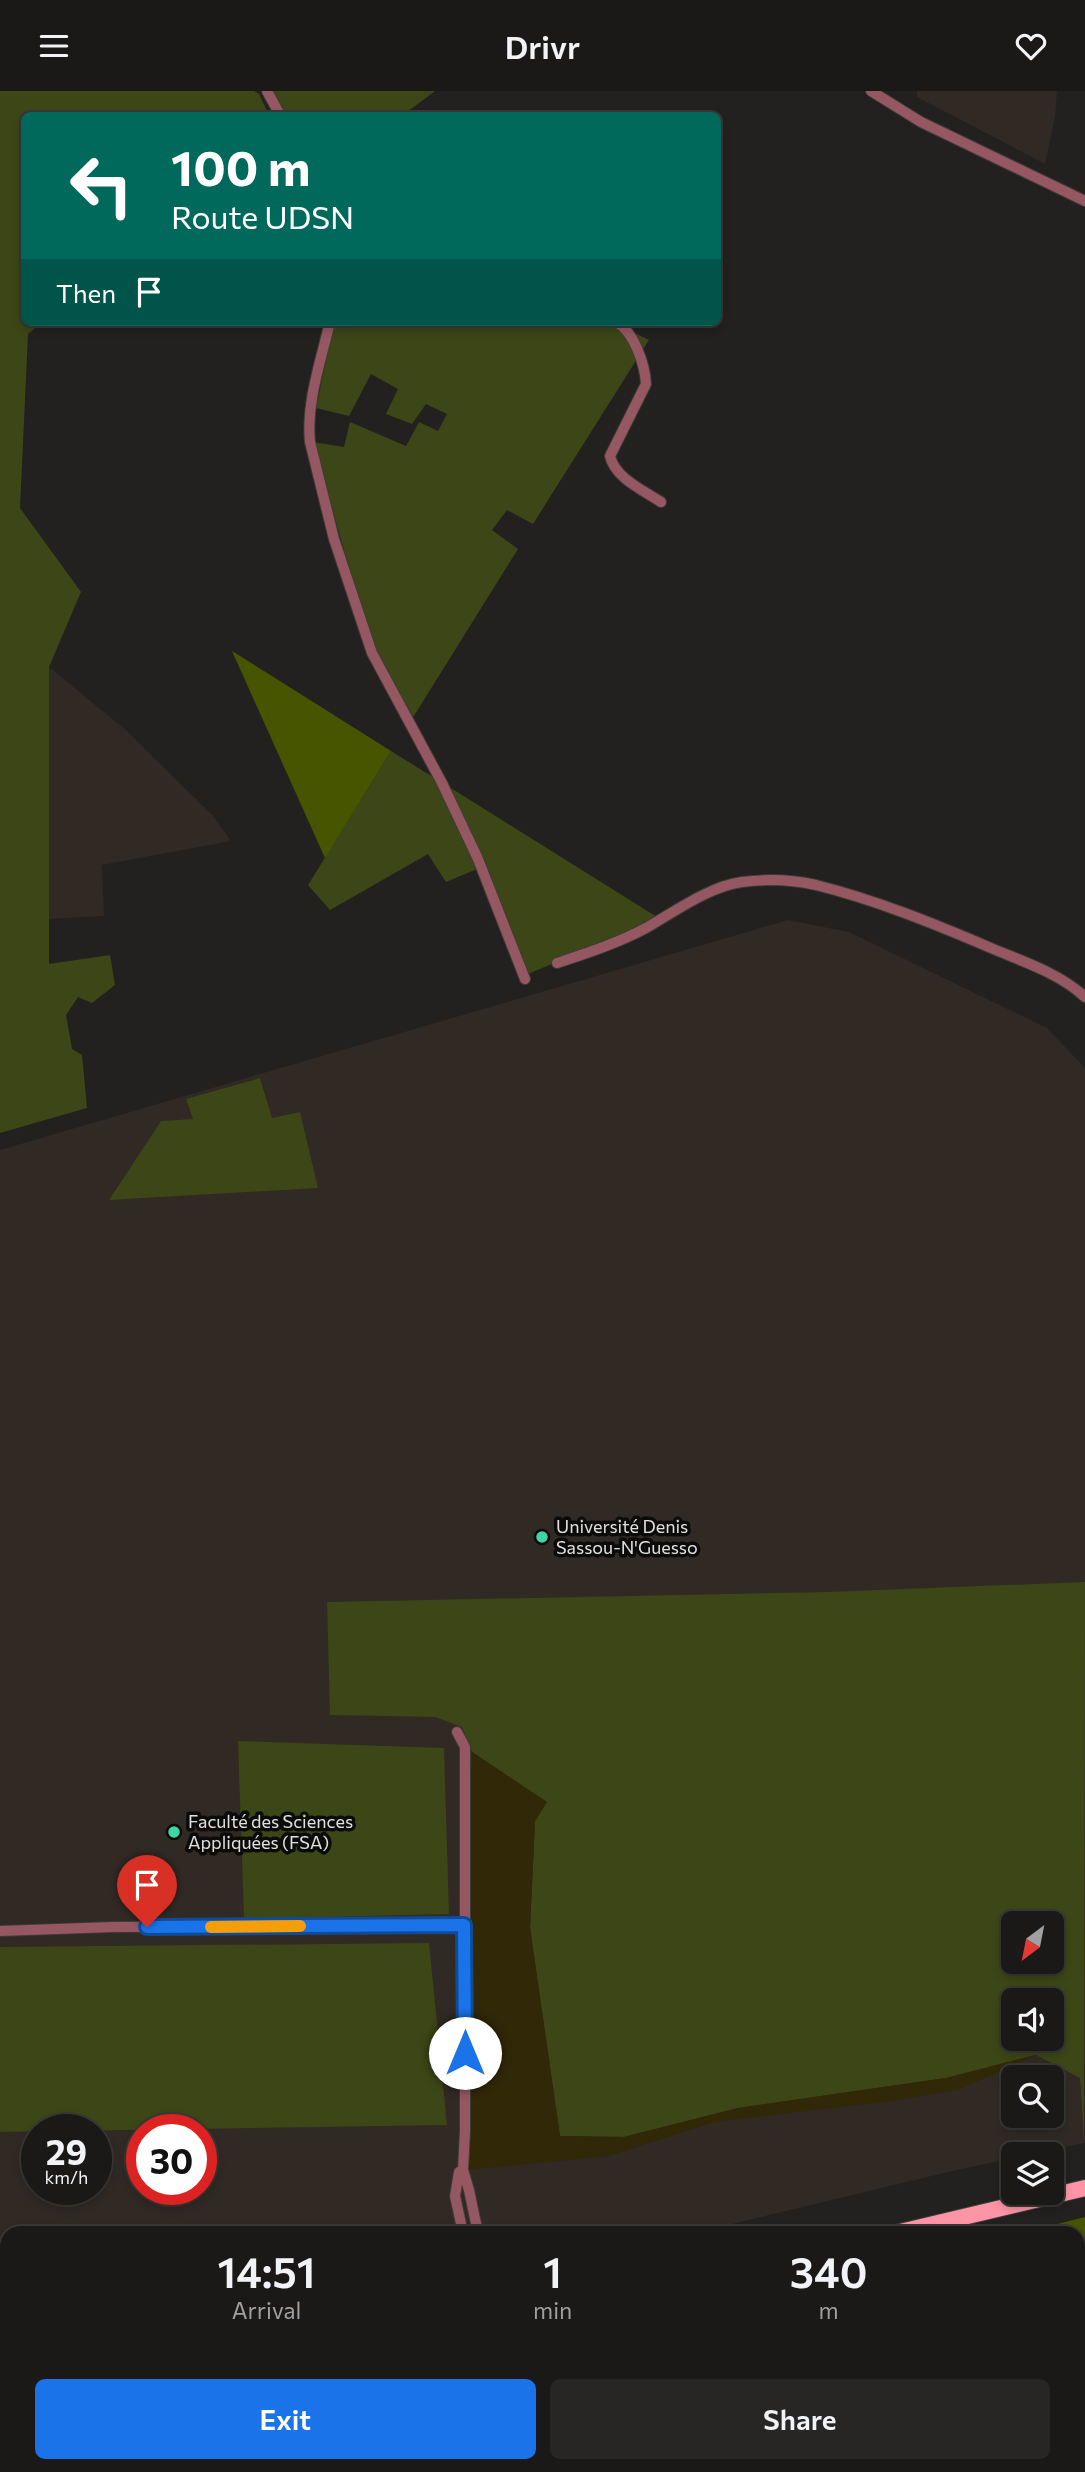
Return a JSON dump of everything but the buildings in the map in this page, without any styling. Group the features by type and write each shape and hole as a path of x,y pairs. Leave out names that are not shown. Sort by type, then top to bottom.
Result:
{"main road":[{"path":"925,2226 1085,2188"}],"street":[{"path":"267,91 278,112"},
{"path":"871,91 921,122 1085,201"},
{"path":"329,326 308,429 347,583 372,653 442,783 478,859 526,979"},
{"path":"623,326 636,348 646,376 646,384 610,456 611,462 616,471 661,502"},
{"path":"557,963 644,929 683,906 740,882 774,881 814,885 860,898 952,932 1046,971 1065,981 1085,997"},
{"path":"457,1732 465,1747 463,2170 477,2226"},
{"path":"0,1931 113,1927 464,1925"},
{"path":"461,2226 455,2196 459,2172 463,2170"}],"shaded area":[{"path":"917,91 1057,91 1055,117 1045,164 917,97"},
{"path":"49,667 127,731 213,816 231,841 102,865 104,916 47,919"},
{"name":"Université Denis Sassou-N'Guesso","path":"788,920 849,932 1047,1028 1085,1068 1085,2143 1064,2147 1064,2142 1001,2142 1001,2161 724,2226 0,2226 0,1150"}],"green space":[{"path":"0,91 254,91 259,94 268,112 21,112 21,326 37,326 28,334 20,508 81,592 49,667 49,964 110,955 115,985 92,1003 78,997 66,1015 72,1049 82,1055 87,1108 0,1133"},
{"path":"270,91 435,91 407,112 280,112"},
{"path":"333,326 620,326 649,340 533,524 507,510 492,530 518,549 412,719 385,670 364,620 313,442 344,447 350,422 406,446 419,422 438,431 447,414 426,404 412,424 386,414 398,389 371,374 349,416 316,408"},
{"path":"232,651 391,751 325,858"},
{"path":"391,751 436,779 477,869 446,882 428,854 330,910 308,885"},
{"path":"446,785 657,917 642,926 528,974"},
{"path":"260,1078 272,1118 300,1112 318,1188 109,1200 161,1121 193,1119 186,1099"},
{"path":"1085,1582 1084,2143 1080,2078 1064,2070 1064,2065 1055,2065 1036,2055 946,2078 738,2108 624,2137 560,2136 530,1928 535,1821 546,1802 472,1752 462,1727 435,1717 330,1715 327,1602 827,1592"},
{"path":"238,1741 444,1748 449,1914 244,1919"},
{"path":"429,1943 447,2125 217,2129 217,2114 126,2114 126,2130 112,2130 112,2114 21,2114 21,2132 0,2132 0,1947"},
{"path":"1085,2217 1085,2226 1050,2226"}],"sand":[{"path":"472,1752 547,1802 535,1821 530,1928 560,2136 624,2137 738,2108 946,2078 1036,2055 1014,2065 1001,2065 1001,2071 960,2089 898,2100 714,2122 609,2156 463,2170 465,1925"}],"slow traffic":[{"path":"211,1927 300,1926"}],"place":[{"name":"Université Denis Sassou-N'Guesso","path":"542,1537"},
{"name":"Faculté des Sciences Appliquées (FSA)","path":"174,1832"}],"route":[{"path":"147,1927 464,1925 465,2053"}]}
